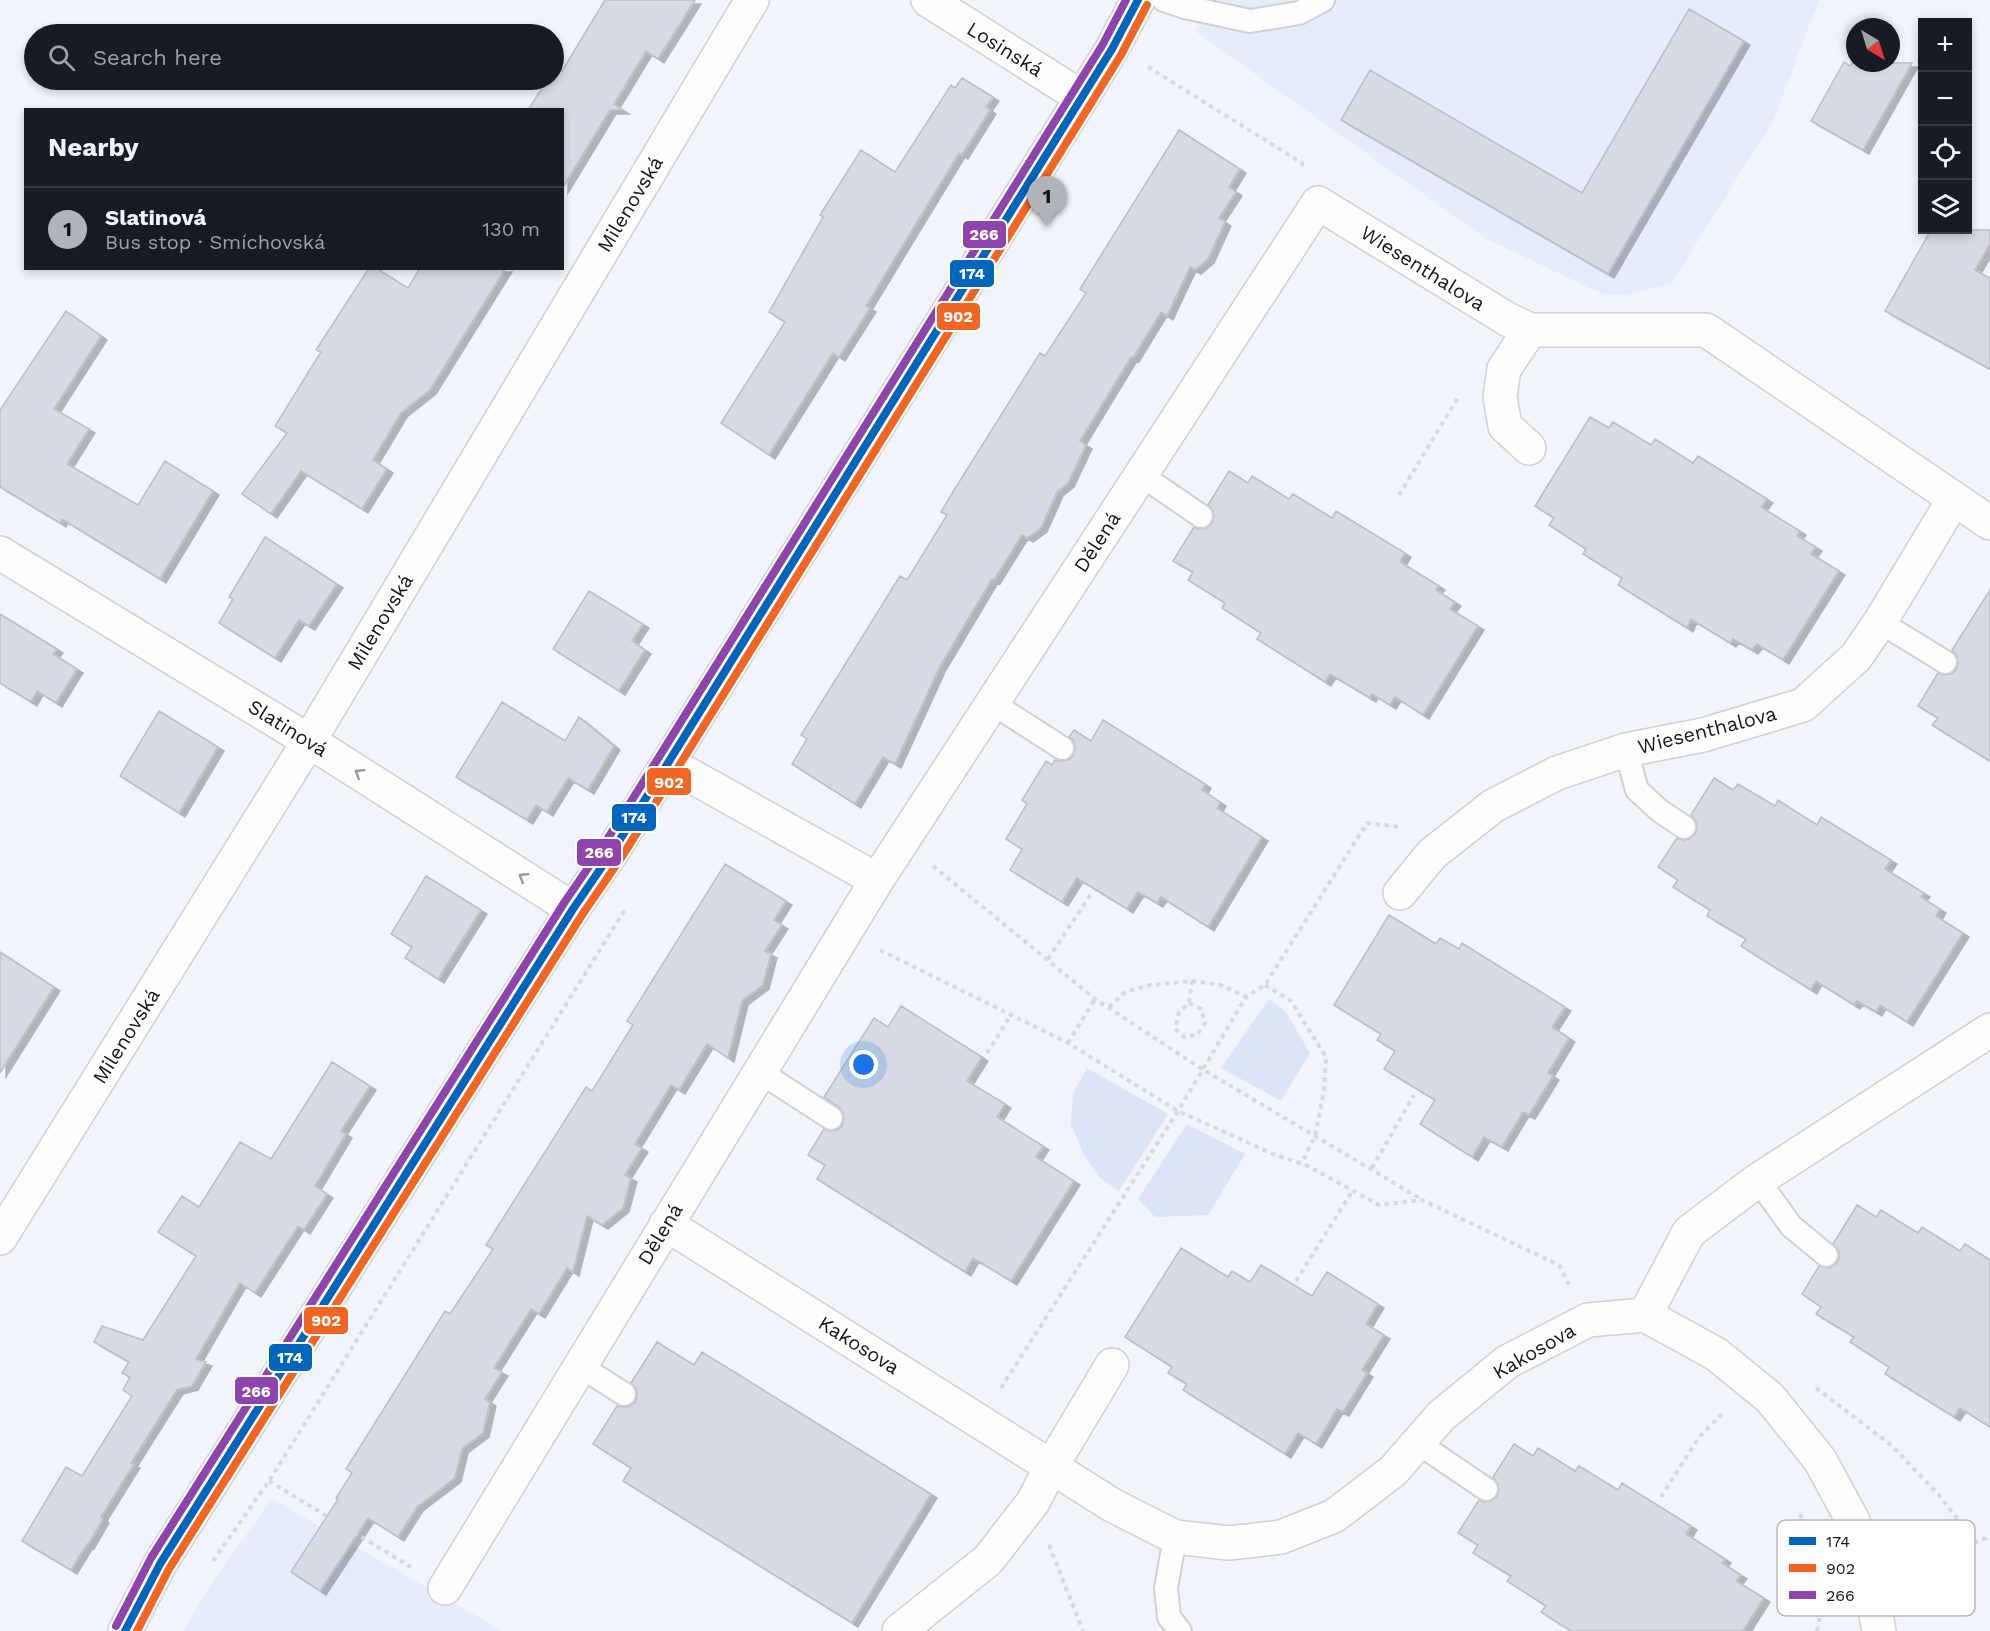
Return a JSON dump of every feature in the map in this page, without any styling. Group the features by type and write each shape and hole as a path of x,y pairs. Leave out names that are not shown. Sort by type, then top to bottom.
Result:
{"street":[{"name":"Milenovská","path":"0,1238 309,741 752,0"},
{"name":"Losinská","path":"928,0 1081,97"},
{"path":"125,1631 166,1554 573,909 668,763 1112,49 1138,0"},
{"name":"Wiesenthalova","path":"1318,203 1497,313 1530,330 1706,330 1990,523"},
{"name":"Dělená","path":"445,1588 844,932 1318,203"},
{"path":"1529,448 1505,426 1500,397 1504,369 1530,330"},
{"name":"Wiesenthalova","path":"1400,893 1432,854 1493,806 1557,773 1626,750 1703,735 1803,705 1856,657 1880,622 1954,500"},
{"name":"Slatinová","path":"0,553 309,741 573,909"},
{"path":"668,763 877,880"},
{"path":"1852,1520 1820,1460 1770,1398 1716,1354 1645,1315 1689,1232 1758,1180 1990,1030"},
{"name":"Kakosova","path":"666,1224 1112,1505 1175,1537 1229,1544 1281,1537 1334,1516 1393,1471 1441,1416 1508,1362 1588,1320 1645,1315"},
{"path":"899,1631 988,1560 1033,1502 1051,1467 1112,1365"},
{"path":"1877,1616 1880,1631"}],"lane":[{"path":"1164,0 1185,8 1250,21 1299,13 1323,0"},
{"path":"1141,475 1201,516"},
{"path":"1880,622 1945,662"},
{"path":"992,703 1062,748"},
{"path":"1626,750 1637,790 1660,811 1684,826"},
{"path":"760,1072 831,1118"},
{"path":"1758,1180 1791,1226 1826,1255"},
{"path":"580,1366 624,1394"},
{"path":"1418,1443 1486,1489"},
{"path":"1175,1537 1166,1588 1169,1617 1180,1631"}],"path":[{"path":"1112,49 1151,69 1302,163 1318,203"},
{"path":"1398,495 1465,388"},
{"path":"979,1421 1178,1111 1246,997 1265,985 1367,823 1408,828 1432,854"},
{"path":"902,841 1095,999 1202,1069 1372,1168 1422,1200 1559,1265 1588,1320"},
{"path":"1048,959 1091,894"},
{"path":"211,1564 269,1481 628,904"},
{"path":"844,932 1068,1043 1178,1111 1274,1154 1308,1166 1379,1205 1422,1200"},
{"path":"1109,1007 1125,992 1150,985 1192,981 1221,985 1246,997"},
{"path":"1189,1003 1201,1009 1205,1023 1197,1035 1184,1037 1175,1029 1179,1012 1189,1003 1192,981"},
{"path":"1265,985 1292,1001 1326,1057 1324,1090 1315,1136 1301,1164"},
{"path":"1068,1043 1095,999"},
{"path":"987,1053 1011,1015"},
{"path":"1372,1168 1414,1095"},
{"path":"1296,1281 1353,1190"},
{"path":"1661,1497 1699,1437 1728,1408"},
{"path":"269,1481 445,1588"},
{"path":"1033,1502 1083,1631"},
{"path":"1799,1510 1802,1520"},
{"path":"1975,1543 1990,1536"},
{"path":"1817,1631 1820,1616"}],"shaded area":[{"path":"1212,0 1819,0 1774,119 1671,284 1624,295 1603,294 1488,240 1195,31"},
{"path":"1269,999 1286,1012 1310,1053 1281,1101 1221,1068"},
{"path":"1087,1068 1168,1114 1119,1191 1099,1177 1083,1153 1071,1124 1073,1093"},
{"path":"1187,1124 1245,1154 1208,1215 1155,1217 1138,1199"},
{"path":"272,1499 503,1631 183,1631 214,1579"}],"building":[{"path":"605,0 695,0 658,59 646,51 614,104 623,110 610,110 564,186 564,108 529,108 541,90 564,90 564,68"},
{"path":"1689,9 1744,41 1608,274 1341,120 1370,70 1582,193"},
{"path":"1844,62 1846,72 1900,72 1900,63 1912,63 1863,150 1811,121"},
{"path":"962,78 993,97 986,107 990,110 962,155 959,153 866,306 870,308 839,357 833,353 769,455 721,423 785,322 769,312 823,217 820,215 861,150 895,172 951,85 955,88"},
{"path":"1179,130 1240,169 1229,187 1236,192 1219,218 1225,222 1208,259 1195,270 1190,267 1167,316 1161,312 1133,358 1131,357 1080,441 1086,445 1068,483 1057,492 1041,528 1027,538 1022,535 994,580 992,579 940,666 895,764 883,757 855,804 792,764 807,739 801,735 900,576 907,580 947,515 941,512 954,490 1040,353 1045,356 1086,293 1080,289"},
{"path":"1972,230 1990,230 1990,244 1975,270 1990,278 1990,369 1885,311 1929,234 1972,234"},
{"path":"368,270 379,270 408,288 419,270 505,270 430,390 401,413 373,460 387,469 362,509 301,471 271,514 242,494 287,433 275,426 321,352 316,350"},
{"path":"66,311 101,336 54,409 89,429 67,464 138,505 165,461 213,491 160,579 62,519 60,523 0,487 0,410"},
{"path":"1590,417 1609,428 1613,422 1651,445 1655,439 1693,463 1698,456 1767,499 1761,507 1800,531 1797,536 1816,547 1811,554 1839,571 1783,660 1757,644 1752,650 1733,639 1730,643 1691,619 1687,628 1618,585 1622,578 1583,554 1586,549 1549,525 1554,518 1535,506"},
{"path":"1229,471 1248,483 1252,476 1289,499 1293,494 1332,518 1336,511 1405,553 1400,562 1439,586 1436,590 1455,602 1450,609 1478,626 1423,715 1395,697 1390,705 1372,694 1370,698 1330,674 1325,682 1257,639 1261,633 1222,608 1225,603 1188,580 1193,572 1173,561 1194,527 1206,528 1212,523 1213,511 1208,505"},
{"path":"265,537 337,584 309,626 299,620 275,658 219,623 233,599 229,597"},
{"path":"1990,590 1990,761 1932,725 1938,718 1918,706 1938,673 1951,674 1956,670 1957,655 1952,650"},
{"path":"589,591 643,624 632,641 645,650 619,691 553,649"},
{"path":"0,614 57,649 53,654 77,669 56,703 37,691 31,702 0,683"},
{"path":"502,702 565,741 579,717 614,746 588,790 568,778 547,812 536,805 527,820 456,777"},
{"path":"159,711 218,747 179,813 120,776"},
{"path":"1103,720 1205,784 1202,790 1220,802 1217,808 1262,837 1208,927 1161,897 1157,903 1138,892 1127,909 1077,878 1062,902 1010,870 1022,849 1006,839 1027,804 1022,800 1046,761 1052,765 1055,760 1068,760 1073,756 1075,748 1074,741 1069,737 1074,730 1091,741"},
{"path":"1714,778 1733,790 1738,784 1775,806 1778,800 1817,825 1821,817 1891,860 1885,869 1924,893 1921,897 1940,909 1936,916 1963,933 1907,1022 1880,1005 1876,1012 1857,1001 1854,1005 1816,981 1811,990 1741,946 1746,939 1707,916 1710,910 1673,887 1678,880 1658,867 1677,838 1689,839 1695,834 1696,822 1691,815"},
{"path":"725,864 786,901 774,920 782,925 765,951 771,954 763,985 742,1001 728,1058 707,1044 679,1090 671,1085 635,1144 642,1148 625,1175 631,1178 623,1208 602,1225 587,1216 573,1272 567,1268 539,1314 531,1309 494,1368 502,1372 485,1399 490,1402 483,1433 462,1449 455,1478 417,1507 398,1537 368,1518 320,1591 291,1572 352,1473 346,1469 445,1311 450,1314 493,1249 486,1245 586,1087 592,1091 633,1025 627,1021"},
{"path":"426,876 481,910 438,979 405,958 412,947 391,934"},
{"path":"1389,915 1436,944 1440,938 1459,949 1462,943 1565,1007 1552,1027 1569,1038 1548,1073 1553,1076 1529,1115 1523,1112 1502,1147 1484,1137 1472,1157 1420,1124 1435,1100 1384,1069 1395,1051 1377,1040 1381,1034 1334,1005"},
{"path":"0,952 54,987 0,1073"},
{"path":"901,1006 982,1057 967,1081 1005,1104 997,1117 1043,1146 1036,1157 1074,1181 1011,1281 973,1258 965,1272 817,1179 825,1165 808,1155 824,1129 837,1130 842,1126 844,1119 839,1107 824,1097 874,1018 888,1027"},
{"path":"332,1062 370,1086 341,1131 346,1134 315,1186 327,1194 304,1230 298,1226 255,1293 240,1283 196,1359 206,1362 192,1386 177,1390 131,1463 134,1464 101,1517 103,1519 88,1545 71,1570 22,1541 66,1467 82,1476 132,1396 123,1390 130,1377 122,1373 129,1362 94,1342 102,1326 143,1340 196,1256 158,1232 182,1196 199,1207 240,1142 271,1159"},
{"path":"1857,1205 1876,1217 1881,1210 1918,1233 1922,1227 1960,1251 1965,1244 1990,1260 1990,1427 1960,1408 1954,1417 1885,1374 1889,1367 1850,1342 1854,1337 1816,1314 1821,1307 1802,1294 1819,1266 1830,1268 1837,1263 1839,1251 1833,1244"},
{"path":"1181,1248 1228,1277 1232,1271 1250,1282 1261,1265 1312,1296 1327,1272 1378,1304 1366,1324 1384,1335 1362,1370 1367,1373 1343,1412 1337,1409 1316,1444 1298,1433 1285,1454 1183,1390 1187,1384 1168,1373 1172,1367 1125,1337"},
{"path":"657,1342 694,1365 702,1352 931,1494 852,1623 623,1481 631,1468 593,1444 617,1406 630,1406 636,1401 636,1388 631,1383"},
{"path":"1514,1444 1533,1456 1538,1448 1575,1471 1579,1466 1618,1490 1622,1483 1691,1526 1686,1534 1725,1559 1722,1563 1741,1575 1736,1581 1764,1598 1743,1631 1571,1631 1541,1612 1546,1606 1507,1581 1511,1576 1473,1553 1478,1545 1458,1533 1479,1500 1491,1501 1497,1496 1498,1484 1493,1477"}],"transit line":[{"name":"266","path":"116,1626 151,1558 564,903 659,757 1103,44 1126,0"},
{"name":"174","path":"125,1631 160,1564 573,909 668,763 1112,49 1138,0"},
{"name":"902","path":"137,1631 169,1569 582,915 677,769 1121,55 1147,5"}],"place":[{"name":"Slatinová","path":"1047,226"}]}
